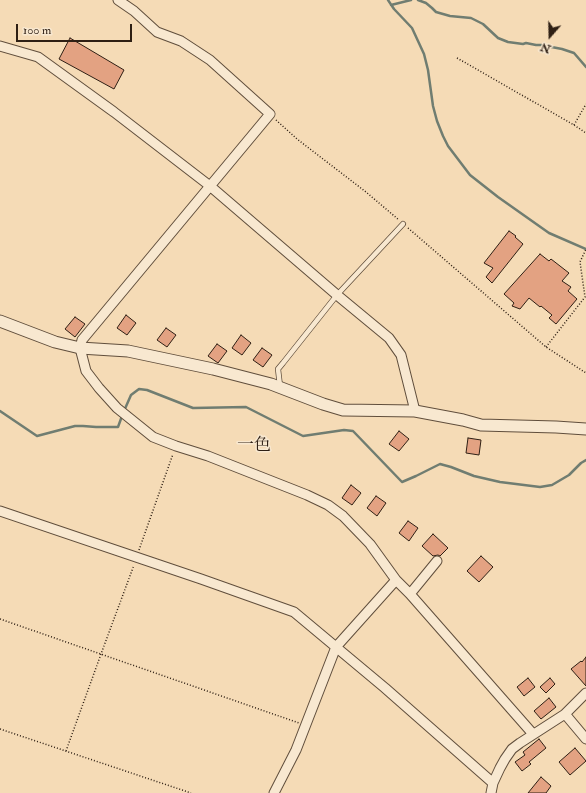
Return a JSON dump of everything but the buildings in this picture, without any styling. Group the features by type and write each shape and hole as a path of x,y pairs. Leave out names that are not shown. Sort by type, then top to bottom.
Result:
{"street":[{"path":"118,0 134,11 157,32 181,42 210,60 270,114 82,340 80,348 86,371 117,408 153,436 307,495 343,516 370,544 396,580 533,734"},
{"path":"0,46 38,57 114,112 210,186 389,338 401,355 415,411"},
{"path":"0,321 55,342 80,348 128,351 164,358 271,384 343,410 415,411 464,420 481,425 556,426 586,429"},
{"path":"0,511 294,612 385,688 493,783"},
{"path":"410,594 437,561"},
{"path":"274,793 296,750 336,647 396,580"},
{"path":"491,793 493,783 505,758 512,749 565,714 586,693"},
{"path":"565,714 586,740"}],"lane":[{"path":"280,387 278,369 337,295 403,224"}],"path":[{"path":"457,58 586,132"},
{"path":"574,125 586,104"},
{"path":"270,114 297,138 366,192 546,348 586,372"},
{"path":"546,348 585,297 580,262 586,248"},
{"path":"66,751 176,446"},
{"path":"0,619 306,725"},
{"path":"0,729 191,793"}],"waterway":[{"path":"388,0 394,9 412,28 424,54 437,121 448,146 470,175 549,233 586,249"},
{"path":"391,5 411,0"},
{"path":"418,0 426,3 436,12 450,16 471,18 483,24 498,38 508,42 541,45 574,53 586,67"},
{"path":"124,411 131,395 139,389 147,390 193,408 246,407 303,436 344,430 353,431 402,482 440,464 474,476 500,482 540,487 552,485 569,475 586,460"},
{"path":"0,411 37,436 75,426 118,427 122,416"}],"district":[{"name":"一色","path":"254,446"}]}
